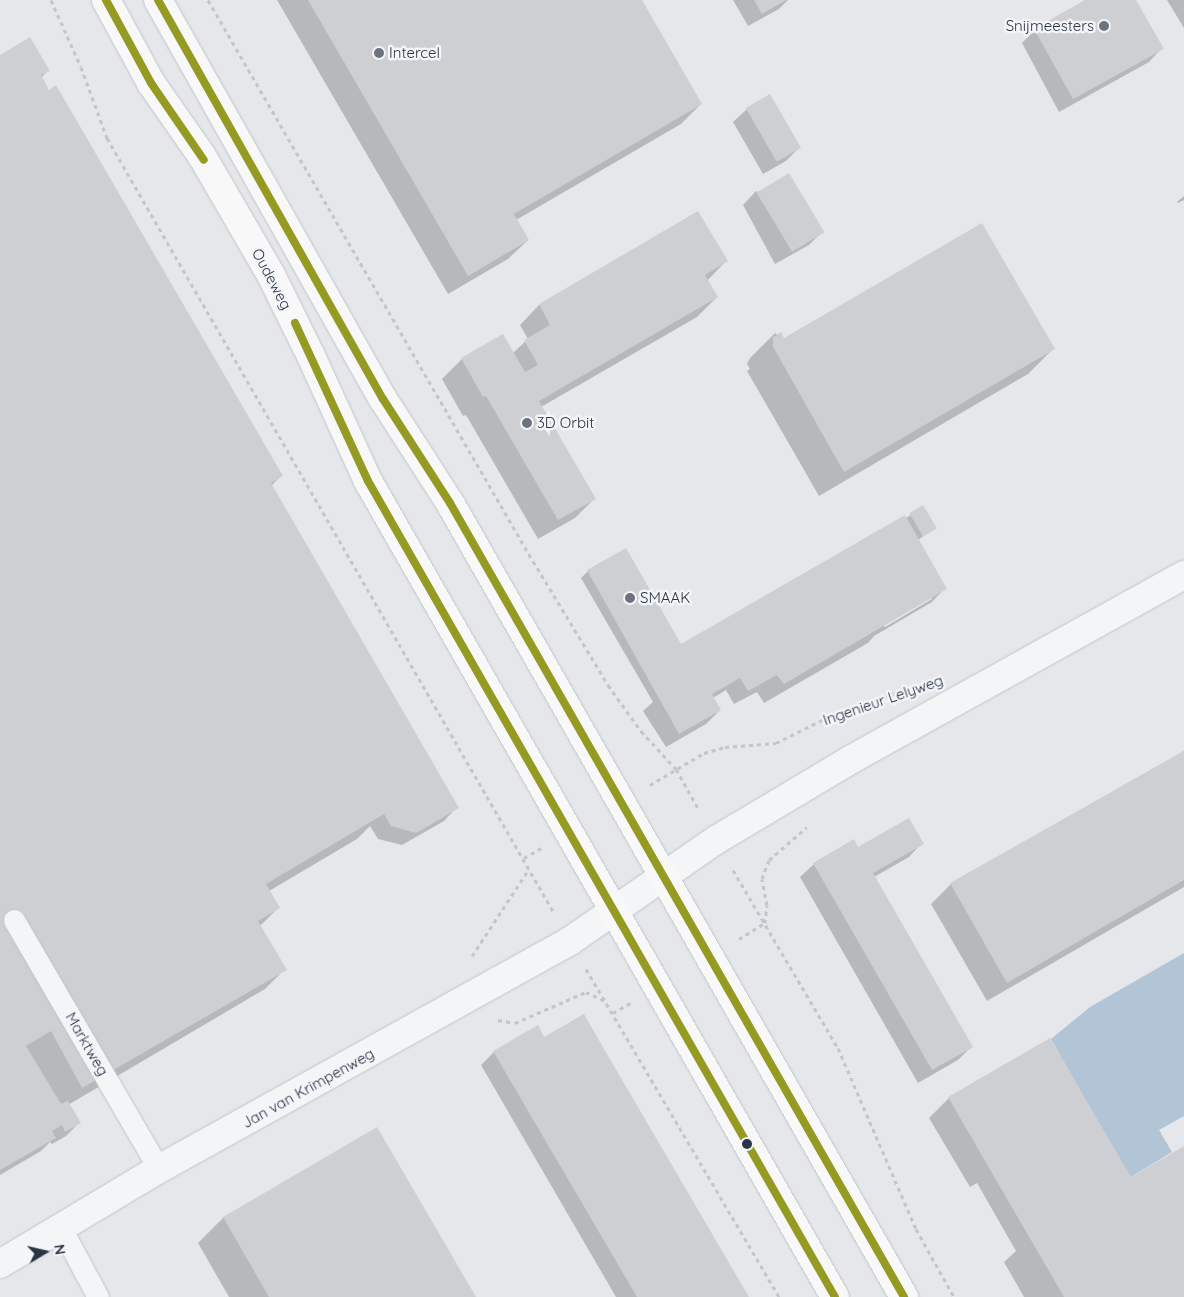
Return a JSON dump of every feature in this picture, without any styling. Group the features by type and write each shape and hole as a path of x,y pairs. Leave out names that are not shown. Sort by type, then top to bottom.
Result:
{"main road":[{"name":"Oudeweg","path":"106,0 151,82 202,156 271,275 312,356 368,481 835,1297"},
{"path":"158,0 378,391 450,503 904,1297"}],"street":[{"name":"Ingenieur Lelyweg","path":"614,910 716,840 852,759 1184,575"},
{"name":"Jan van Krimpenweg","path":"0,1264 159,1169 570,941 614,910"}],"lane":[{"name":"Marktweg","path":"14,920 159,1169"},
{"path":"61,1228 98,1297"}],"path":[{"path":"51,0 81,67 107,138 570,941 779,1297"},
{"path":"208,0 538,570 630,716 641,731 676,769 838,1048 916,1229 954,1297"},
{"name":"Ingenieur Lelyweg","path":"676,769 704,753 725,748 776,743 838,712 903,691"},
{"path":"765,922 767,905 762,879 769,860 802,832 812,819"},
{"path":"468,964 529,868"},
{"path":"446,1010 515,1023 586,992 606,1001"}],"water":[{"path":"1184,953 1184,1116 1159,1130 1172,1152 1129,1178 1051,1039 1090,1007"}],"building":[{"path":"308,0 642,0 702,104 514,214 529,240 468,276"},
{"path":"754,0 786,0 762,14"},
{"path":"1085,0 1136,0 1164,49 1073,99 1034,29"},
{"path":"30,37 50,71 41,75 49,90 56,85 283,476 271,483 459,808 416,833 391,826 384,814 266,884 280,908 258,921 287,970 82,1088 51,1031 26,1046 61,1104 68,1101 81,1123 65,1132 62,1125 52,1131 56,1138 0,1170 0,55"},
{"path":"770,94 801,148 777,162 746,108"},
{"path":"789,173 825,232 792,252 756,193"},
{"path":"698,211 728,261 705,275 718,297 539,401 596,499 558,520 486,396 483,397 461,358 503,334 525,372 538,365 524,340 550,325 539,304"},
{"path":"982,223 1055,349 844,472 772,345 774,343 772,338 781,332 784,338"},
{"path":"923,505 937,528 923,536 909,513"},
{"path":"905,515 947,589 784,684 777,675 748,691 740,678 712,694 721,710 679,734 587,570 626,548 681,644"},
{"path":"1184,751 1184,880 1007,983 950,883"},
{"path":"909,818 924,844 873,873 973,1047 932,1070 813,863 854,839 858,847"},
{"path":"584,1014 749,1297 637,1297 493,1051 538,1025 544,1037"},
{"path":"1050,1038 1131,1177 1184,1146 1184,1297 1064,1297 948,1097"},
{"path":"377,1127 476,1297 269,1297 223,1217"}],"transit line":[{"path":"106,0 151,83 204,160"},
{"path":"158,0 383,399 450,503 904,1297"},
{"path":"295,323 368,481 835,1297"}],"place":[{"name":"Snijmeesters","path":"1104,26"},
{"name":"Intercel","path":"379,53"},
{"name":"3D Orbit","path":"527,423"},
{"name":"SMAAK","path":"630,598"}]}
